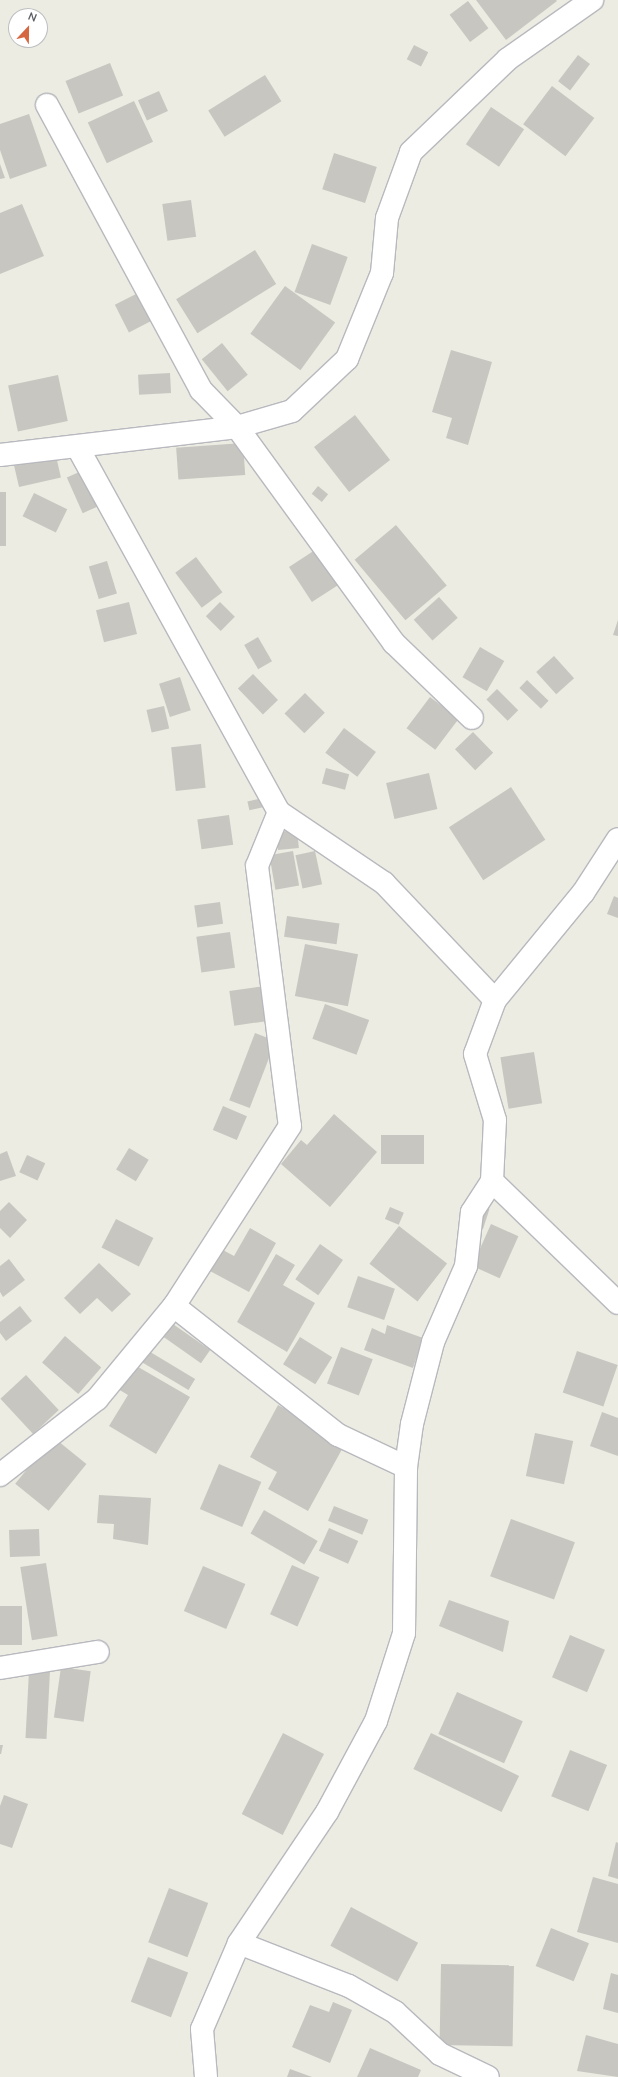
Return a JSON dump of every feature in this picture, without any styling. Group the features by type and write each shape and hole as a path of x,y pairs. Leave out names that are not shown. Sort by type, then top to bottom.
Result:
{"street":[{"path":"0,455 78,448 237,427 292,411 347,359 382,273 387,218 412,152 508,59 592,0"},
{"path":"46,105 202,390 237,427 394,643 472,718"},
{"path":"78,448 279,812 384,883 495,1000"},
{"path":"0,1475 97,1399 174,1306 290,1126 257,866 279,812"},
{"path":"206,2077 202,2029 239,1943 327,1812 376,1721 404,1633 406,1467 412,1424 433,1342 466,1266 472,1212 492,1181 495,1120 475,1054 495,1000 583,894 618,838"},
{"path":"492,1181 618,1303"},
{"path":"174,1306 338,1434 406,1467"},
{"path":"0,1668 98,1652"},
{"path":"239,1943 349,1986 395,2012 440,2054 488,2077"}],"building":[{"path":"476,0 556,0 557,1 506,40"},
{"path":"468,1 488,28 470,42 450,15"},
{"path":"414,45 428,52 421,67 407,59"},
{"path":"578,55 590,64 570,90 558,81"},
{"path":"110,63 123,95 79,113 65,81"},
{"path":"265,75 281,101 225,137 208,111"},
{"path":"552,86 594,118 565,156 523,124"},
{"path":"159,91 168,111 147,120 138,100"},
{"path":"134,101 153,142 107,163 88,123"},
{"path":"491,107 524,129 499,167 466,144"},
{"path":"29,114 47,166 10,179 0,150 0,124"},
{"path":"334,153 377,167 365,203 322,189"},
{"path":"0,164 5,178 0,179"},
{"path":"191,200 196,237 167,241 162,204"},
{"path":"22,204 44,256 0,274 0,213"},
{"path":"312,244 348,257 330,305 295,292"},
{"path":"255,250 276,284 197,333 176,299"},
{"path":"285,286 335,322 300,370 250,334"},
{"path":"138,293 152,321 129,332 115,305"},
{"path":"222,343 248,375 228,391 202,359"},
{"path":"451,350 492,362 468,445 446,438 452,418 432,412"},
{"path":"170,373 171,393 139,395 138,375"},
{"path":"58,375 68,421 18,432 8,386"},
{"path":"355,415 390,460 349,492 314,447"},
{"path":"243,443 245,475 178,480 176,448"},
{"path":"56,456 61,477 19,487 14,466"},
{"path":"86,469 102,505 83,513 67,478"},
{"path":"318,486 328,494 322,502 312,494"},
{"path":"0,492 6,492 6,546 0,546"},
{"path":"34,493 67,509 56,533 23,516"},
{"path":"396,525 447,586 405,620 355,560"},
{"path":"315,550 338,585 312,602 289,567"},
{"path":"196,557 222,592 202,608 175,573"},
{"path":"107,561 117,594 99,599 89,567"},
{"path":"439,597 458,618 432,641 414,620"},
{"path":"129,602 137,634 104,642 96,610"},
{"path":"220,602 235,617 221,631 206,616"},
{"path":"618,620 618,636 613,635"},
{"path":"258,637 272,661 258,669 244,645"},
{"path":"480,647 504,661 487,691 462,677"},
{"path":"554,656 574,678 556,694 536,672"},
{"path":"253,674 278,700 263,714 238,689"},
{"path":"180,677 191,710 170,717 159,684"},
{"path":"527,680 549,701 541,709 519,688"},
{"path":"497,689 518,710 508,721 486,700"},
{"path":"305,693 325,713 304,733 284,714"},
{"path":"430,697 459,719 435,750 407,728"},
{"path":"164,706 169,728 152,732 146,710"},
{"path":"344,728 376,752 357,777 325,753"},
{"path":"473,732 493,753 475,770 455,749"},
{"path":"201,744 206,788 176,791 171,747"},
{"path":"326,768 349,774 345,790 322,783"},
{"path":"429,773 437,809 394,819 386,783"},
{"path":"511,787 545,840 483,880 449,827"},
{"path":"263,798 265,807 249,810 247,802"},
{"path":"229,815 233,845 201,849 197,819"},
{"path":"297,830 299,848 278,850 276,832"},
{"path":"293,851 299,885 275,890 269,855"},
{"path":"315,851 322,884 303,888 295,855"},
{"path":"614,896 618,898 618,918 607,914"},
{"path":"220,902 223,924 197,927 194,906"},
{"path":"287,916 339,923 337,944 284,937"},
{"path":"230,932 235,968 201,972 196,937"},
{"path":"305,944 358,954 348,1006 295,996"},
{"path":"265,986 270,1021 234,1026 229,991"},
{"path":"325,1004 369,1020 357,1055 312,1039"},
{"path":"255,1033 276,1041 250,1108 229,1100"},
{"path":"534,1052 542,1103 509,1109 500,1057"},
{"path":"223,1106 247,1116 237,1140 213,1130"},
{"path":"334,1114 377,1152 330,1207 281,1164 301,1140 307,1145"},
{"path":"381,1135 424,1135 424,1164 381,1164"},
{"path":"129,1148 149,1160 136,1181 116,1169"},
{"path":"7,1151 16,1176 0,1181 0,1154"},
{"path":"27,1155 45,1163 38,1180 19,1172"},
{"path":"9,1202 27,1220 10,1238 0,1228 0,1211"},
{"path":"481,1206 490,1209 483,1229 475,1226"},
{"path":"390,1207 404,1213 399,1225 385,1219"},
{"path":"116,1219 153,1238 139,1267 101,1248"},
{"path":"491,1224 518,1236 500,1278 472,1266"},
{"path":"399,1226 447,1264 418,1301 369,1264"},
{"path":"250,1228 276,1243 249,1292 210,1271 221,1249 234,1256"},
{"path":"320,1244 343,1260 318,1295 295,1279"},
{"path":"276,1254 295,1265 283,1285 315,1303 287,1352 237,1322"},
{"path":"9,1259 25,1280 3,1297 0,1292 0,1266"},
{"path":"99,1263 131,1294 112,1312 97,1298 80,1314 64,1298"},
{"path":"358,1276 395,1289 384,1320 347,1307"},
{"path":"20,1306 32,1321 6,1341 0,1333 0,1322"},
{"path":"170,1322 210,1350 201,1363 161,1335"},
{"path":"387,1325 423,1338 413,1368 364,1350 372,1328 385,1334"},
{"path":"65,1336 101,1367 78,1394 42,1362"},
{"path":"300,1337 332,1357 315,1384 283,1364"},
{"path":"142,1347 195,1379 188,1390 135,1358"},
{"path":"341,1347 373,1359 359,1396 327,1383"},
{"path":"577,1351 618,1365 603,1407 563,1393"},
{"path":"133,1364 190,1397 156,1454 109,1426 128,1395 118,1389"},
{"path":"26,1375 59,1410 33,1434 0,1399"},
{"path":"278,1405 346,1442 308,1511 268,1489 277,1472 250,1457"},
{"path":"602,1412 618,1418 618,1456 590,1446"},
{"path":"535,1433 573,1441 564,1484 526,1476"},
{"path":"53,1437 86,1464 49,1511 15,1484"},
{"path":"219,1464 261,1482 242,1527 200,1509"},
{"path":"99,1495 151,1498 148,1545 113,1539 114,1524 97,1523"},
{"path":"334,1506 368,1520 362,1535 328,1521"},
{"path":"264,1510 318,1541 304,1564 250,1533"},
{"path":"511,1519 575,1542 554,1600 490,1576"},
{"path":"329,1528 358,1541 348,1564 319,1551"},
{"path":"39,1529 40,1556 10,1557 9,1530"},
{"path":"46,1563 58,1636 32,1640 20,1567"},
{"path":"292,1565 319,1577 297,1627 270,1614"},
{"path":"203,1566 245,1584 226,1629 184,1611"},
{"path":"449,1600 509,1621 503,1652 439,1626"},
{"path":"0,1606 22,1606 22,1645 0,1645"},
{"path":"570,1635 605,1650 587,1692 552,1677"},
{"path":"61,1667 91,1671 84,1722 54,1718"},
{"path":"29,1671 50,1672 46,1739 25,1738"},
{"path":"457,1692 523,1721 504,1763 438,1734"},
{"path":"283,1733 324,1754 283,1835 242,1814"},
{"path":"431,1733 519,1776 502,1812 413,1769"},
{"path":"0,1745 3,1745 1,1754 0,1754"},
{"path":"570,1750 607,1765 588,1811 551,1796"},
{"path":"4,1795 28,1804 12,1848 0,1844 0,1806"},
{"path":"616,1842 618,1843 618,1879 608,1876"},
{"path":"593,1877 618,1884 618,1943 577,1932"},
{"path":"169,1888 208,1903 187,1957 148,1942"},
{"path":"351,1907 418,1943 397,1982 330,1946"},
{"path":"551,1928 589,1943 574,1981 536,1966"},
{"path":"148,1957 188,1972 171,2017 131,2002"},
{"path":"441,1964 514,1965 513,2046 440,2045"},
{"path":"611,1973 618,1975 618,2013 603,2009"},
{"path":"333,2002 352,2010 330,2063 292,2047 310,2005 329,2012"},
{"path":"586,2035 618,2044 618,2077 577,2071"},
{"path":"370,2048 421,2070 418,2077 357,2077"},
{"path":"290,2069 312,2077 287,2077"}]}
